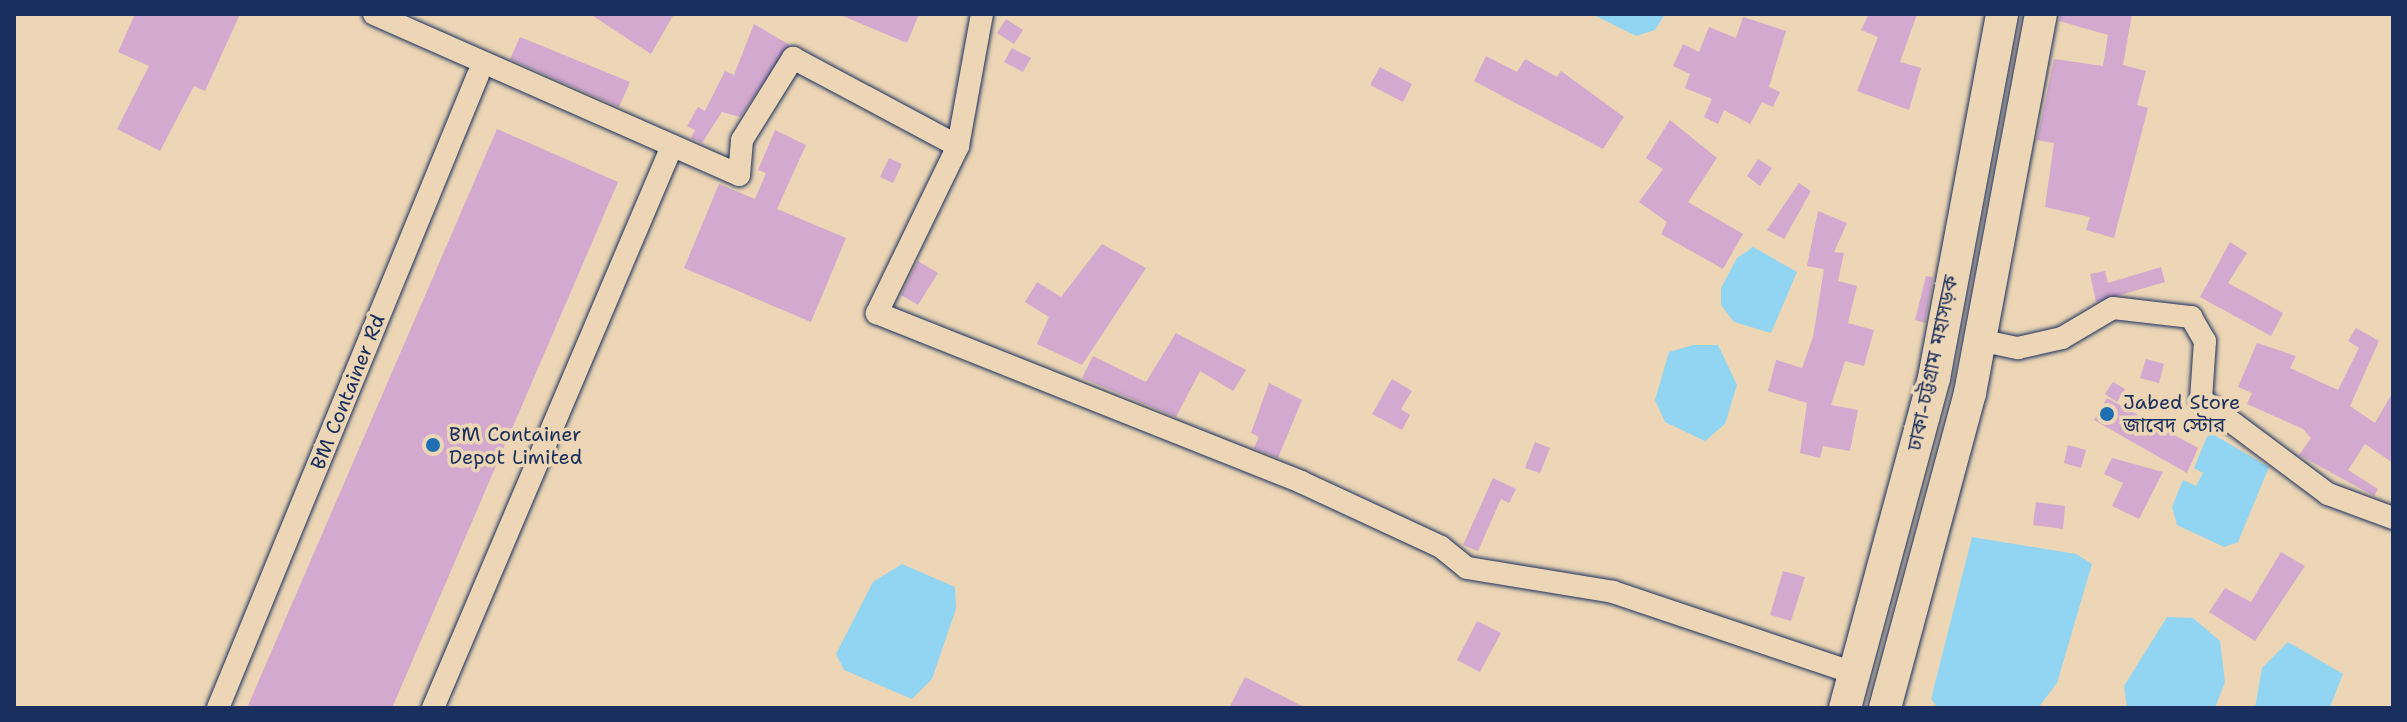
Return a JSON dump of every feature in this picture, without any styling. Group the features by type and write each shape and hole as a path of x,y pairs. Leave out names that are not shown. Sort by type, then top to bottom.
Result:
{"highway":[{"name":"ঢাকা-চট্টগ্রাম মহাসড়ক","path":"1845,708 1934,378 2002,14"},
{"name":"ঢাকা-চট্টগ্রাম মহাসড়ক","path":"1885,708 1979,340 2041,14"}],"street":[{"path":"374,14 739,175 742,140 793,58 958,146"},
{"path":"982,14 958,146 877,313 1301,482 1441,547 1467,568 1613,592 1854,673"},
{"name":"BM Container Rd","path":"218,708 478,75"},
{"path":"433,708 672,146"},
{"path":"1979,340 2018,348 2062,338 2113,308 2191,317 2205,341 2201,399 2328,494 2393,518"}],"water":[{"path":"1592,14 1665,14 1655,30 1636,36"},
{"path":"1753,247 1797,272 1771,333 1734,322 1721,305 1721,288 1737,258"},
{"path":"1693,345 1718,345 1737,385 1725,424 1705,441 1665,422 1655,400 1669,352"},
{"path":"2209,432 2269,467 2238,542 2224,547 2177,525 2172,507 2183,480 2196,486 2203,473 2194,468"},
{"path":"1972,537 2076,554 2092,564 2057,683 2038,708 1938,708 1931,699"},
{"path":"902,564 955,587 956,609 932,679 912,699 844,670 836,654 873,582"},
{"path":"2167,617 2193,618 2220,641 2225,682 2215,708 2127,708 2124,686"},
{"path":"2288,642 2343,674 2330,707 2255,708 2262,668"}],"building":[{"path":"135,14 240,14 205,91 194,86 160,151 117,129 149,66 118,52"},
{"path":"590,14 674,14 651,54"},
{"path":"838,14 919,14 907,43"},
{"path":"1869,14 1917,14 1900,62 1921,68 1909,110 1857,91 1878,37 1861,30"},
{"path":"2060,14 2132,14 2123,65 2146,71 2137,105 2148,108 2114,238 2086,230 2090,217 2045,207 2054,143 2037,140 2054,59 2103,66 2108,35 2059,21"},
{"path":"1743,17 1786,31 1769,87 1780,92 1773,107 1762,102 1750,124 1724,110 1718,124 1704,117 1712,99 1685,88 1690,74 1673,66 1683,44 1699,52 1709,27 1736,38"},
{"path":"1006,19 1023,30 1014,44 997,33"},
{"path":"754,24 790,45 740,117 722,112 702,143 691,138 695,130 687,126 698,107 705,111 725,71 734,75"},
{"path":"520,37 630,82 619,107 510,59"},
{"path":"1012,48 1031,58 1023,72 1004,62"},
{"path":"1486,56 1517,72 1525,59 1557,77 1561,71 1624,117 1603,149 1474,81"},
{"path":"1380,67 1412,84 1403,102 1370,85"},
{"path":"1670,120 1717,158 1688,202 1743,234 1723,269 1661,234 1667,222 1639,202 1663,169 1646,158"},
{"name":"BM Container Depot Limited","path":"497,129 618,182 392,708 247,708"},
{"path":"775,130 806,145 777,209 846,238 811,322 684,268 719,184 755,199 766,173 758,170"},
{"path":"889,158 902,164 893,183 880,177"},
{"path":"1758,159 1772,168 1760,186 1747,176"},
{"path":"1799,183 1811,191 1784,239 1767,230"},
{"path":"1818,211 1847,223 1834,252 1844,253 1838,281 1857,286 1848,323 1874,330 1864,366 1845,361 1831,405 1858,410 1850,451 1823,446 1820,458 1800,453 1807,403 1768,391 1776,360 1802,368 1813,337 1824,269 1807,266"},
{"path":"2230,242 2247,253 2228,283 2283,313 2271,336 2200,297"},
{"path":"1102,244 1146,268 1082,365 1037,344 1049,317 1025,302 1037,282 1061,297"},
{"path":"918,261 938,273 918,305 901,295"},
{"path":"2161,267 2165,282 2096,302 2090,274 2105,271 2108,283"},
{"path":"1926,276 1933,277 1925,323 1915,320"},
{"path":"2356,328 2379,341 2350,406 2375,423 2393,392 2393,463 2365,444 2348,470 2378,489 2374,496 2299,455 2311,438 2303,429 2247,404 2252,393 2238,387 2257,343 2296,356 2290,368 2338,390 2359,348 2348,341"},
{"path":"1176,333 1246,370 1233,391 1200,371 1176,417 1082,378 1093,356 1146,382"},
{"path":"2146,359 2164,364 2159,383 2140,378"},
{"path":"1392,379 1412,391 1401,409 1410,415 1402,430 1372,414"},
{"path":"2113,382 2125,389 2117,402 2105,394"},
{"path":"1269,383 1302,400 1278,458 1254,448 1259,437 1251,433"},
{"path":"2107,398 2198,448 2187,473 2094,420"},
{"path":"1535,442 1550,448 1540,473 1525,468"},
{"path":"2068,445 2086,450 2081,468 2064,463"},
{"path":"2112,458 2163,472 2139,519 2112,506 2123,483 2104,474"},
{"path":"1493,478 1516,489 1509,503 1501,499 1478,551 1463,545"},
{"path":"2036,502 2065,506 2063,529 2033,525"},
{"path":"2281,552 2305,566 2255,641 2209,612 2225,588 2251,602"},
{"path":"1783,571 1805,577 1791,621 1770,615"},
{"path":"1477,621 1501,633 1480,672 1457,660"},
{"path":"1245,677 1306,708 1229,708"}],"place":[{"name":"Jabed Store জাবেদ স্টোর","path":"2107,414"},
{"name":"BM Container Depot Limited","path":"433,445"}]}
